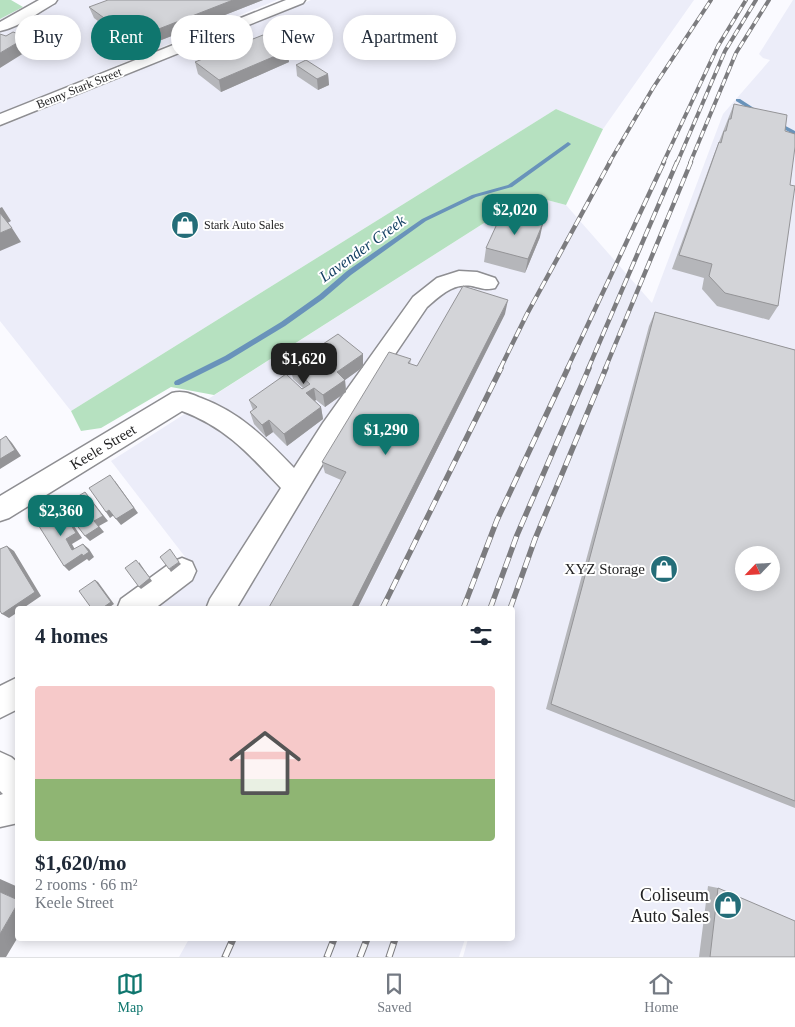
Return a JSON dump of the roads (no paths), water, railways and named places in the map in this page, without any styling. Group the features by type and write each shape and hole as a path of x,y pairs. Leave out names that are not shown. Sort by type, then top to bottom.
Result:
{"street":[{"path":"0,27 12,23 18,17 50,0"},
{"name":"Benny Stark Street","path":"0,120 298,0"},
{"path":"222,606 331,430 420,302 438,287 454,278 470,277 488,283"},
{"name":"Keele Street","path":"0,510 180,400 214,413 248,437 296,486"},
{"path":"135,606 182,571"},
{"path":"0,703 15,694"},
{"path":"0,768 15,783"},
{"path":"0,811 15,807"}],"waterway":[{"name":"Lavender Creek","path":"738,100 758,112"},
{"name":"Lavender Creek","path":"776,123 795,133"},
{"name":"Lavender Creek","path":"177,383 227,358 283,324 321,297 349,273 424,220 474,196 510,186 568,144"}],"railway":[{"path":"609,163 653,88 711,0"},
{"path":"663,163 718,46 746,0"},
{"path":"677,163 725,51 756,0"},
{"path":"690,163 736,53 769,0"},
{"path":"500,369 527,314 610,162"},
{"path":"567,369 664,162"},
{"path":"588,369 677,162"},
{"path":"605,369 691,162"},
{"path":"383,606 501,368"},
{"path":"464,606 497,520 568,368"},
{"path":"491,606 517,535 589,368"},
{"path":"511,606 535,539 606,368"},
{"path":"225,957 232,941"},
{"path":"327,957 333,941"},
{"path":"360,957 366,941"},
{"path":"389,957 394,941"}],"place":[{"name":"Stark Auto Sales","path":"185,225"},
{"name":"XYZ Storage","path":"664,569"},
{"name":"Coliseum Auto Sales","path":"728,905"}]}
